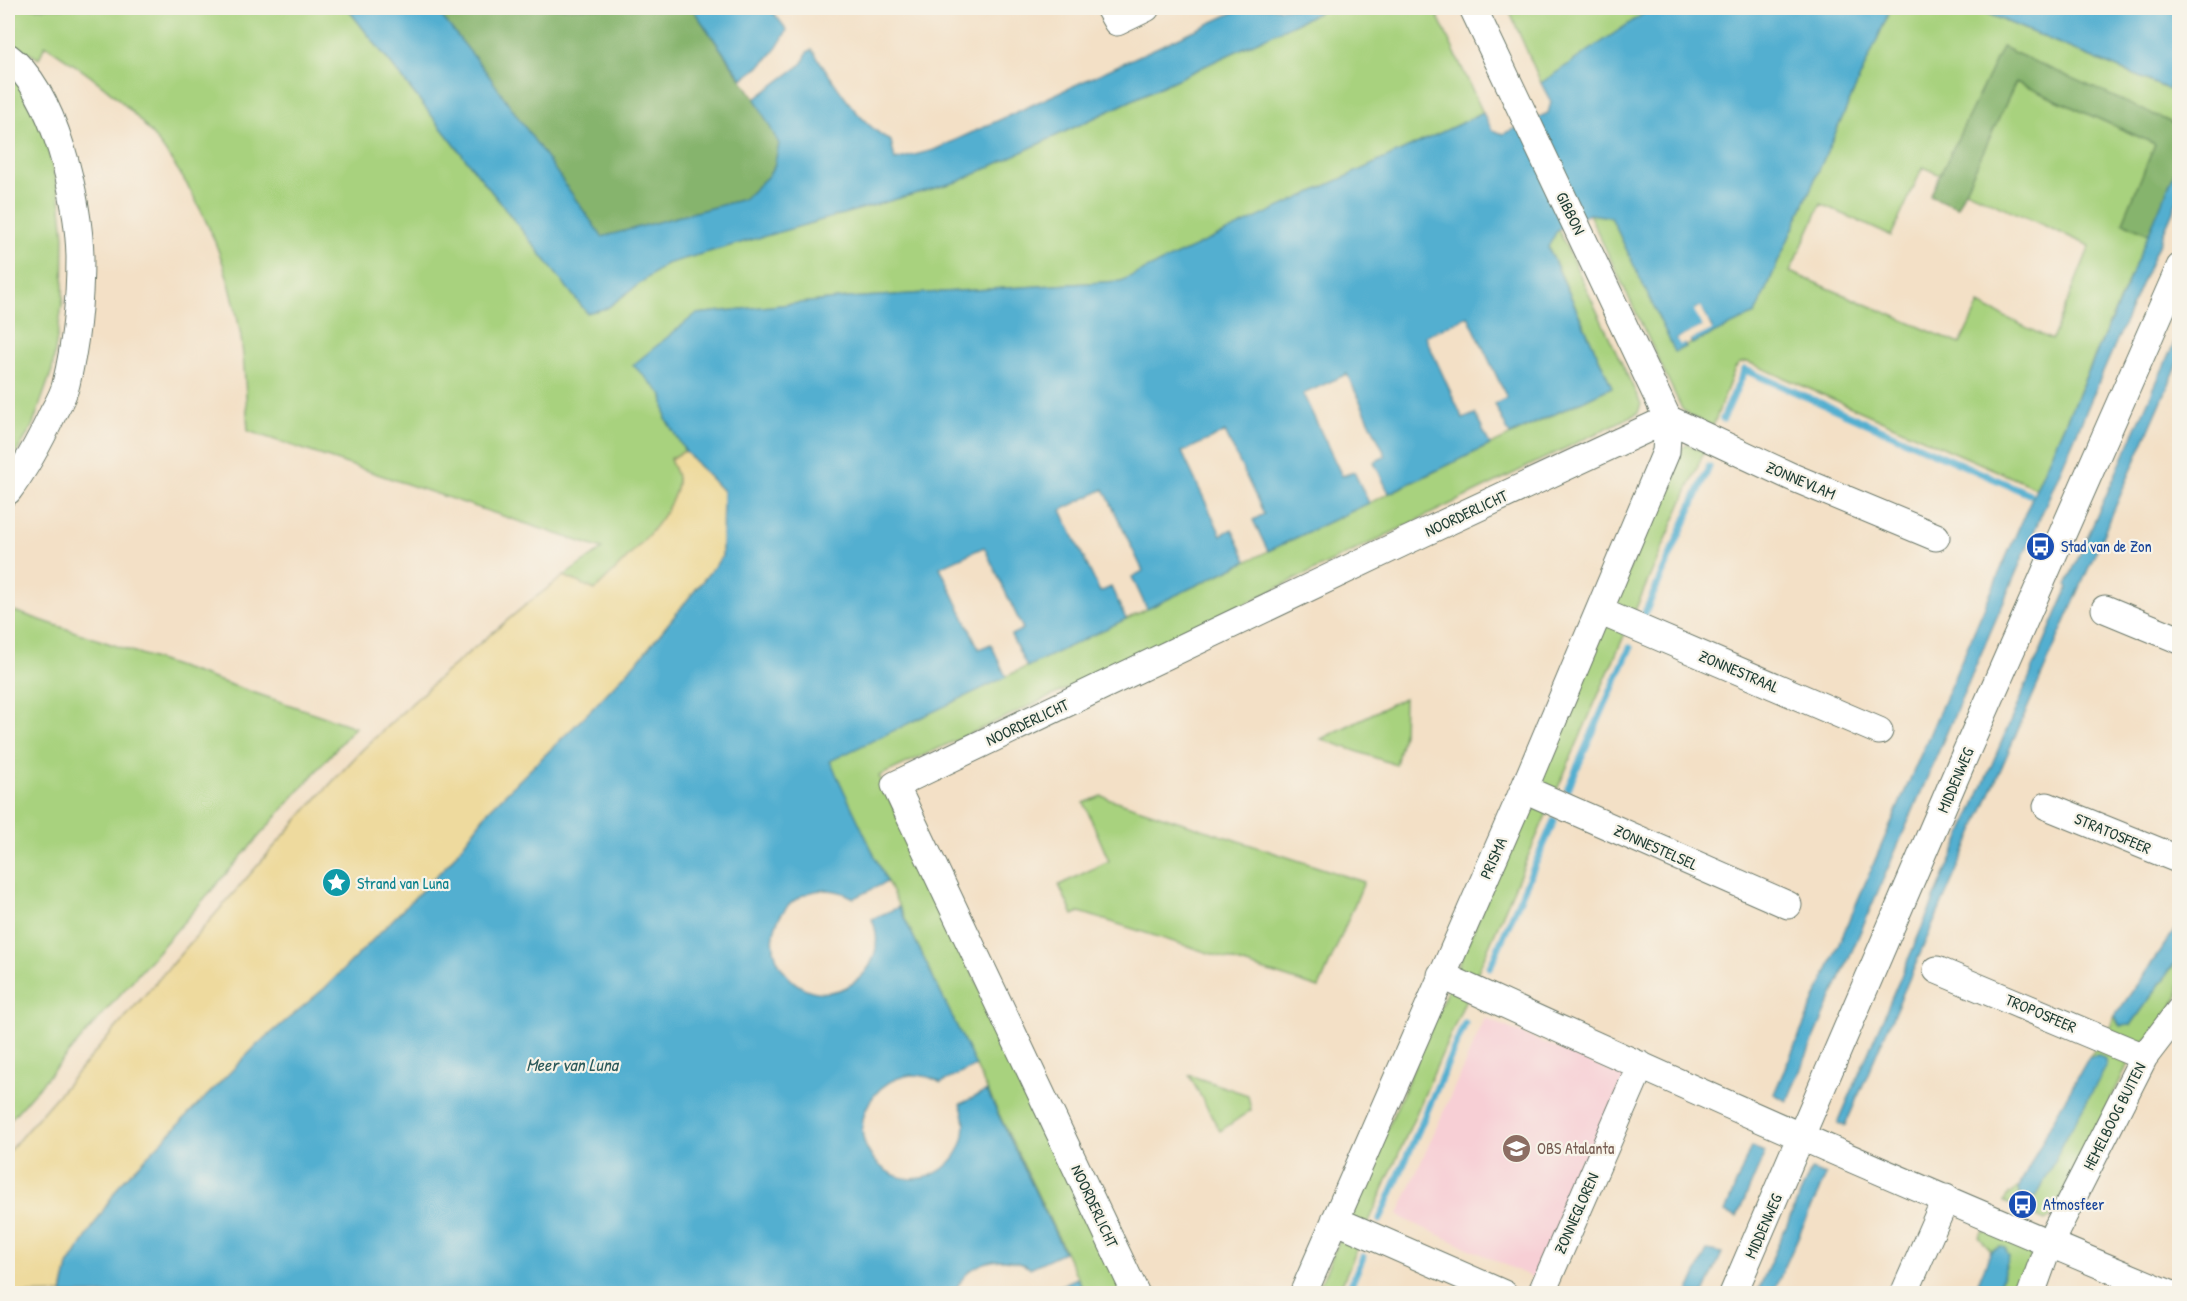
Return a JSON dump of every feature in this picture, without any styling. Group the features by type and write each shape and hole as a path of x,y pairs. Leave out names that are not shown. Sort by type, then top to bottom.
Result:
{"street":[{"path":"1109,8 1117,22 1146,8"},
{"name":"GIBBON","path":"1473,8 1668,419"},
{"path":"8,57 17,64 32,83 55,129 72,194 80,255 77,315 66,386 41,439 8,491"},
{"name":"MIDDENWEG","path":"1733,1293 1960,766 2180,267"},
{"name":"ZONNEVLAM","path":"1668,419 1792,477 1936,537"},
{"name":"PRISMA","path":"1303,1293 1524,789 1666,452 1668,419"},
{"name":"NOORDERLICHT","path":"1136,1293 895,785 1668,419"},
{"path":"2105,609 2180,640"},
{"name":"ZONNESTRAAL","path":"1599,611 1879,731"},
{"name":"ZONNESTELSEL","path":"1524,789 1788,905"},
{"name":"STRATOSFEER","path":"2047,806 2180,860"},
{"name":"TROPOSFEER","path":"1937,970 2144,1057"},
{"path":"1441,975 2049,1244 2170,1293"},
{"name":"HEMELBOOG BUITEN","path":"2031,1293 2049,1244 2144,1057 2180,1010"},
{"name":"ZONNEGLOREN","path":"1541,1293 1641,1065"},
{"path":"1904,1293 1946,1198"},
{"path":"1335,1220 1504,1293"}],"shaded area":[{"name":"OBS Atalanta","path":"1485,1018 1634,1081 1545,1283 1406,1220 1398,1214"}],"green space":[{"path":"8,8 347,8 587,313 607,308 666,264 960,181 1328,8 1434,8 1483,113 1121,281 848,298 696,314 663,395 666,419 685,451 670,459 677,477 676,491 659,522 646,538 595,590 564,576 602,549 248,431 243,355 234,300 215,241 188,186 152,135 122,102 101,84 45,45 39,59 8,41"},
{"path":"435,8 692,8 755,99 776,136 779,144 774,167 769,175 744,199 602,237 487,73"},
{"path":"1508,8 1652,8 1541,83"},
{"path":"1891,8 1974,8 2167,89 2179,60 2179,126 2002,48 1940,175 1923,167 1891,236 1821,204 1790,272 1960,344 1979,304 2052,340 2090,246 1965,190 2016,82 2155,144 2123,222 2149,234 2036,488 1748,362 1740,363 1735,368 1713,426 1690,416 1682,409 1589,214 1611,217 1675,351 1755,314"},
{"path":"2002,47 2179,126 2179,162 2149,234 2123,222 2155,144 2016,82 1957,207 1930,196"},
{"path":"8,75 23,88 45,137 60,197 64,237 63,299 52,370 32,427 8,467"},
{"path":"1558,229 1641,404 1638,413 1127,661 879,776 1125,1293 1085,1293 829,761 1612,387 1548,246"},
{"path":"1688,444 1704,452 1338,1293 1316,1294 1681,449"},
{"path":"8,609 355,727 8,1122"},
{"path":"1404,698 1403,734 1396,765 1321,739"},
{"path":"1101,796 1364,882 1319,988 1080,912 1073,915 1059,885 1109,861 1084,803"},
{"path":"2179,957 2179,996 2152,1037 2141,1043 2108,1031 2115,1016 2118,1024 2131,1025"},
{"path":"2100,1043 2130,1061 2051,1217 2045,1221 2004,1202 2007,1196 2019,1187 2020,1195 2027,1199 2036,1197 2068,1134 2099,1055 2089,1057"},
{"path":"1189,1075 1248,1095 1251,1110 1220,1131"},
{"path":"1983,1231 2033,1252 2020,1293 1996,1293 2009,1257 2000,1247 1991,1251 1979,1237"}],"sand":[{"name":"Strand van Luna","path":"685,451 723,491 722,557 643,655 592,709 489,810 450,862 325,988 257,1045 120,1184 68,1266 62,1293 8,1294 8,1152 306,810 363,749 441,676 564,576 595,590 632,553 659,522 669,506 676,491 677,477 670,459"}],"water":[{"path":"347,8 435,8 487,73 602,237 744,199 769,175 774,167 779,144 755,99 803,63 807,52 812,50 856,112 878,133 891,141 895,160 934,150 1243,8 1328,8 960,181 666,264 607,308 587,313"},
{"path":"692,8 770,8 787,30 768,58 742,79"},
{"name":"Meer van Luna","path":"1652,8 1891,8 1755,314 1692,344 1690,340 1712,329 1701,307 1695,309 1703,327 1677,339 1686,347 1675,352 1611,217 1589,214 1558,229 1548,247 1612,387 1510,435 1495,404 1507,398 1468,316 1425,336 1463,419 1475,414 1490,445 1389,493 1374,462 1386,456 1347,374 1303,394 1342,476 1354,472 1369,503 1268,551 1253,520 1264,514 1225,432 1182,452 1221,535 1232,529 1247,561 1147,609 1132,577 1143,571 1104,489 1061,510 1100,592 1111,587 1126,619 1027,667 1011,635 1023,629 984,547 940,567 979,649 991,644 1006,677 830,761 887,882 854,898 835,891 817,891 800,897 787,907 777,922 773,939 776,956 786,974 802,987 819,992 836,991 852,984 865,972 874,957 876,939 872,919 899,907 976,1066 941,1083 922,1076 904,1076 888,1083 875,1095 866,1110 862,1127 865,1145 876,1162 892,1174 910,1179 927,1177 942,1169 954,1157 962,1142 965,1124 960,1104 987,1091 1064,1252 1030,1268 1008,1260 986,1263 967,1274 954,1294 62,1294 68,1266 120,1184 257,1045 325,988 450,862 489,810 592,709 643,655 722,557 723,491 685,451 666,419 663,395 633,365 696,314 848,298 1121,281 1483,113 1492,130 1503,134 1548,113 1551,102 1541,83"},
{"path":"1974,8 2179,8 2179,60 2168,89"},
{"path":"2179,162 2179,197 1787,1101 1774,1094"},
{"path":"2179,332 2179,361 1845,1126 1838,1123 2068,587 2066,585"},
{"path":"2179,924 2179,957 2131,1025 2120,1026 2115,1016"},
{"path":"2098,1055 2105,1059 2106,1067 2036,1197 2027,1199 2020,1194 2019,1187 2089,1057"},
{"path":"1751,1147 1765,1152 1737,1217 1725,1212"},
{"path":"1811,1170 1826,1175 1773,1293 1757,1293"},
{"path":"2000,1247 2005,1248 2009,1258 1996,1293 1974,1293 1991,1251"},
{"path":"1707,1250 1722,1253 1704,1293 1688,1293"},
{"path":"1077,1278 1085,1293 1050,1293 1049,1291"}],"pier":[{"path":"1701,306 1712,330 1680,345 1677,339 1702,327 1694,310"}],"waterway":[{"path":"1723,419 1745,370 2029,494"},
{"path":"1645,613 1709,467"},
{"path":"1568,788 1630,648"},
{"path":"1490,967 1554,821"},
{"path":"1380,1219 1465,1023"},
{"path":"1347,1294 1363,1257"}],"place":[{"name":"Stad van de Zon","path":"2040,546"},
{"name":"Strand van Luna","path":"336,883"},
{"name":"OBS Atalanta","path":"1516,1148"},
{"name":"Atmosfeer","path":"2022,1204"}]}
